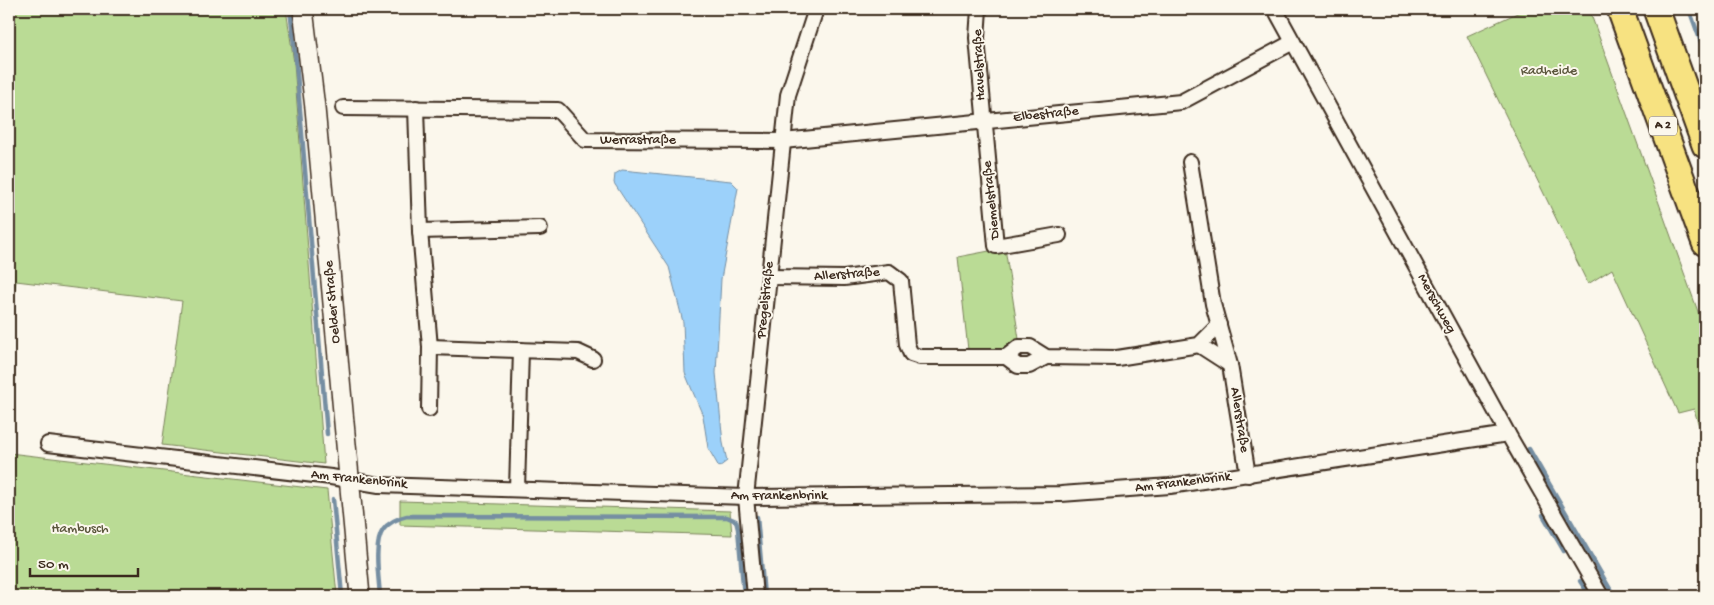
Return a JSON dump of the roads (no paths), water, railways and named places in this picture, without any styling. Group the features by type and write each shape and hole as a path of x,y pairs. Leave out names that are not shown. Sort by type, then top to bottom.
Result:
{"highway":[{"name":"A 2","path":"1620,9 1705,243"},
{"name":"A 2","path":"1656,9 1705,145"}],"street":[{"name":"Oelder Straße","path":"303,9 316,117 360,596"},
{"name":"Pregelstraße","path":"755,596 746,497 788,95 816,9"},
{"name":"Havelstraße","path":"979,9 977,38 984,121"},
{"name":"Merschweg","path":"1275,9 1508,434 1602,596"},
{"name":"Elbestraße","path":"783,141 1181,102 1293,42"},
{"name":"Werrastraße","path":"343,108 558,110 585,140 783,141"},
{"path":"416,108 420,231 430,347 429,409"},
{"name":"Diemelstraße","path":"984,121 996,246 1059,236"},
{"name":"Allerstraße","path":"1190,162 1213,304 1230,365 1248,475"},
{"path":"420,231 540,228"},
{"name":"Allerstraße","path":"769,277 844,278 889,272 902,281 906,345 911,354 920,357 1006,358 1018,366 1030,366 1046,356"},
{"path":"1219,325 1200,345 1230,365"},
{"name":"Allerstraße","path":"1006,358 1018,347 1030,347 1046,356 1116,358 1200,345"},
{"path":"430,347 578,352 593,359"},
{"path":"517,489 521,350"},
{"name":"Am Frankenbrink","path":"48,444 380,485 746,497 1060,494 1170,486 1508,434"}],"water":[{"path":"622,170 731,181 738,188 721,279 716,373 723,443 727,461 719,467 708,448 703,416 685,373 683,322 669,267 614,183 615,174"}],"waterway":[{"path":"290,9 327,434"},
{"path":"1689,9 1705,53"},
{"path":"1529,449 1614,596"},
{"path":"333,499 342,596"},
{"path":"1543,515 1564,551"},
{"path":"380,596 377,562 380,536 385,527 397,519 407,516 727,517 736,521 738,529 744,596"},
{"path":"757,517 764,596"},
{"path":"1580,581 1590,596"}],"park label":[{"name":"Radheide","path":"1549,71"},
{"name":"Hambusch","path":"80,529"}]}
